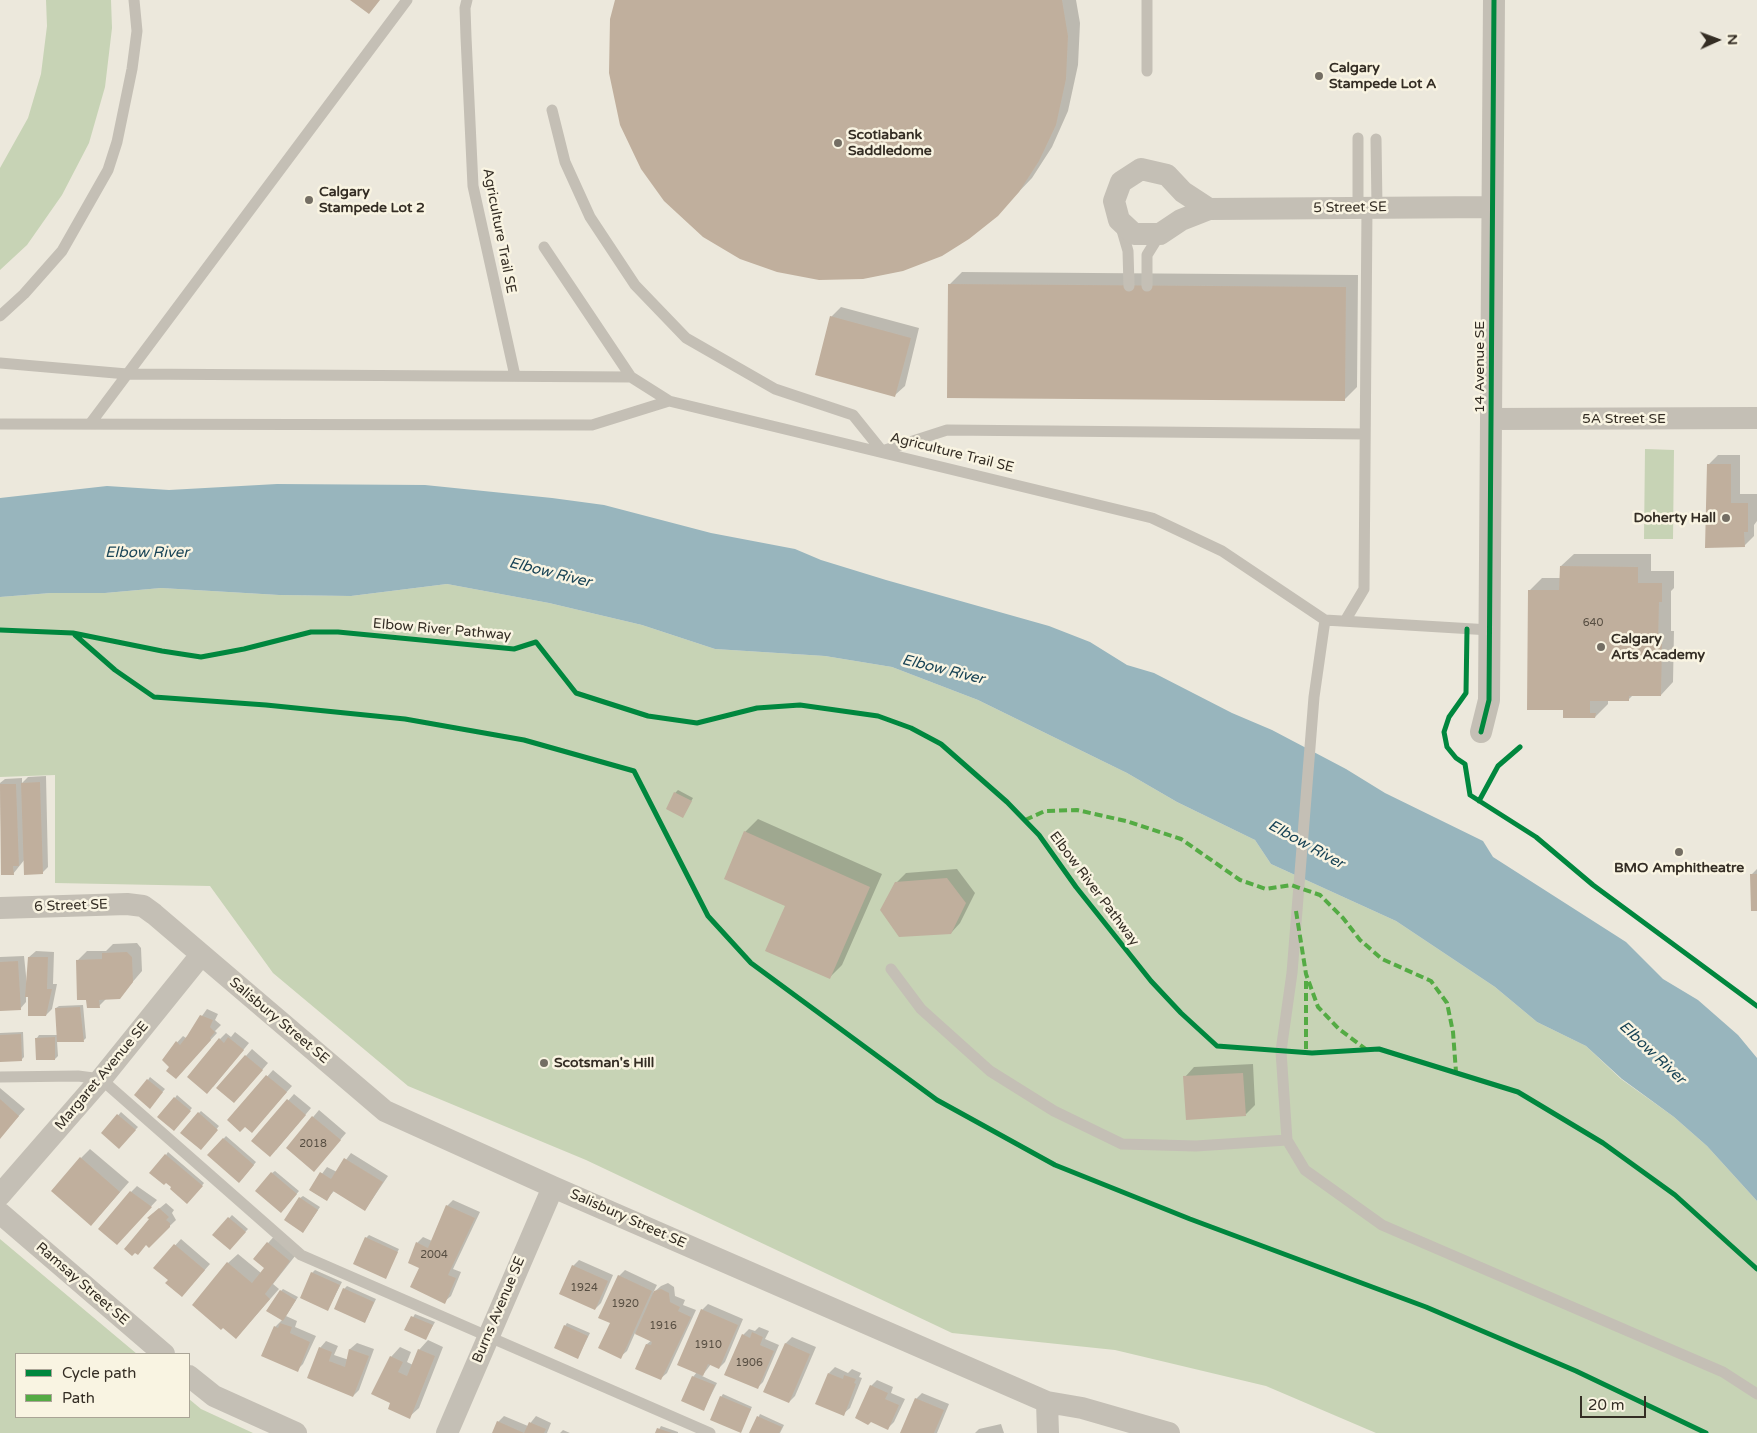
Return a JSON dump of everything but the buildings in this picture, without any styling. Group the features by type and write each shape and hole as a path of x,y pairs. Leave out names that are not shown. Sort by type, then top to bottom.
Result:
{"street":[{"name":"14 Avenue SE","path":"1481,732 1489,700 1494,0"},
{"path":"1160,234 1134,234 1119,220 1114,200 1121,182 1141,169 1167,175 1184,192 1209,209"},
{"name":"5 Street SE","path":"1160,234 1181,220 1209,209 1492,207"},
{"name":"5A Street SE","path":"1491,419 1757,418"},
{"name":"6 Street SE","path":"0,908 127,904 143,906"},
{"name":"Salisbury Street SE","path":"143,906 385,1111 553,1187 1047,1402 1082,1408 1169,1433"},
{"name":"Margaret Avenue SE","path":"0,1195 101,1079 201,955"},
{"name":"Burns Avenue SE","path":"447,1433 553,1187"},
{"name":"Ramsay Street SE","path":"0,1213 163,1353"},
{"path":"190,1377 214,1396 296,1433"},
{"path":"1047,1402 1048,1433"}],"lane":[{"path":"0,316 24,294 62,251 108,170 117,142 132,69 137,31 134,0"},
{"path":"90,424 407,0"},
{"name":"Agriculture Trail SE","path":"467,0 465,8 466,43 473,186 516,376"},
{"path":"1147,0 1147,71"},
{"path":"552,110 565,162 590,216 635,285 686,338 775,388 853,415 882,452 947,430 1365,434"},
{"path":"1358,138 1368,208"},
{"path":"1346,621 1364,589 1368,208 1376,139"},
{"path":"1119,220 1128,251 1129,286"},
{"path":"1147,286 1147,255 1160,234"},
{"name":"Agriculture Trail SE","path":"544,247 632,377 669,401 1152,518 1222,551 1325,620"},
{"path":"0,363 127,374 632,377"},
{"path":"0,424 592,425 669,401"},
{"path":"1490,630 1325,620 1314,697 1292,973 1281,1051 1287,1140 1305,1170 1382,1225 1723,1372 1757,1394"},
{"path":"891,969 920,1009 990,1071 1054,1111 1122,1144 1196,1146 1287,1140"},
{"path":"0,1077 78,1076 101,1079 301,1255 710,1433"}],"green space":[{"path":"46,0 111,0 112,28 105,87 89,143 62,195 27,245 0,270 0,168 28,118 41,74 47,26"},
{"path":"1645,449 1674,450 1673,539 1644,539"},
{"path":"447,584 549,603 642,625 715,649 825,656 892,667 978,700 1127,773 1177,802 1255,840 1271,864 1396,921 1495,987 1537,1022 1586,1046 1621,1079 1674,1117 1707,1146 1757,1201 1757,1433 1376,1433 1266,1386 1115,1350 952,1333 586,1160 408,1086 273,973 210,886 55,883 55,775 0,777 0,597 51,593 105,593 161,588 279,595 351,596"},
{"path":"0,1239 136,1353 15,1353 15,1418 190,1418 190,1400 201,1409 253,1433 0,1433"}],"water":[{"name":"Elbow River","path":"277,484 425,485 552,498 604,505 711,533 795,549 821,560 886,580 1049,626 1090,642 1127,665 1154,673 1232,713 1272,730 1346,769 1385,793 1483,841 1493,857 1626,942 1663,979 1698,1000 1738,1035 1757,1058 1757,1201 1707,1146 1674,1117 1622,1079 1586,1046 1537,1022 1495,987 1396,921 1271,864 1255,840 1177,802 1127,773 978,700 892,667 825,656 715,649 642,625 549,603 447,584 351,596 279,595 161,588 105,593 51,593 0,597 0,498 107,486 169,490"}],"marked path":[{"path":"1025,820 1045,811 1077,810 1126,821 1181,839 1240,880 1266,889 1291,885 1320,895 1343,918 1360,940 1382,959 1431,981 1447,1003 1453,1032 1456,1072"},
{"path":"1296,911 1306,974 1318,1007 1339,1029 1367,1050"},
{"path":"1306,981 1306,1053"}],"cycle path":[{"path":"1481,732 1489,700 1494,0"},
{"path":"1467,629 1466,693 1449,717 1444,732 1447,747 1456,758 1465,764 1470,795 1536,837 1593,885 1757,1006"},
{"name":"Elbow River Pathway","path":"0,630 73,633 201,657 244,649 311,632 338,632 514,649 536,642 576,693 648,716 697,723 757,708 800,705 878,716 911,728 941,744 1007,802 1039,835 1076,887 1151,981 1181,1013 1217,1046 1312,1053 1379,1049 1518,1092 1603,1143 1675,1195 1757,1269"},
{"path":"75,635 115,670 154,697 266,705 405,719 524,740 634,771 708,916 751,963 937,1100 1055,1165 1190,1219 1426,1307 1576,1371 1706,1433"},
{"path":"1479,801 1498,766 1520,747"}],"place":[{"name":"Calgary Stampede Lot A","path":"1319,76"},
{"name":"Scotiabank Saddledome","path":"838,143"},
{"name":"Calgary Stampede Lot 2","path":"309,200"},
{"name":"Doherty Hall","path":"1726,518"},
{"name":"Calgary Arts Academy","path":"1601,647"},
{"name":"BMO Amphitheatre","path":"1679,852"},
{"name":"Scotsman's Hill","path":"544,1063"}]}
